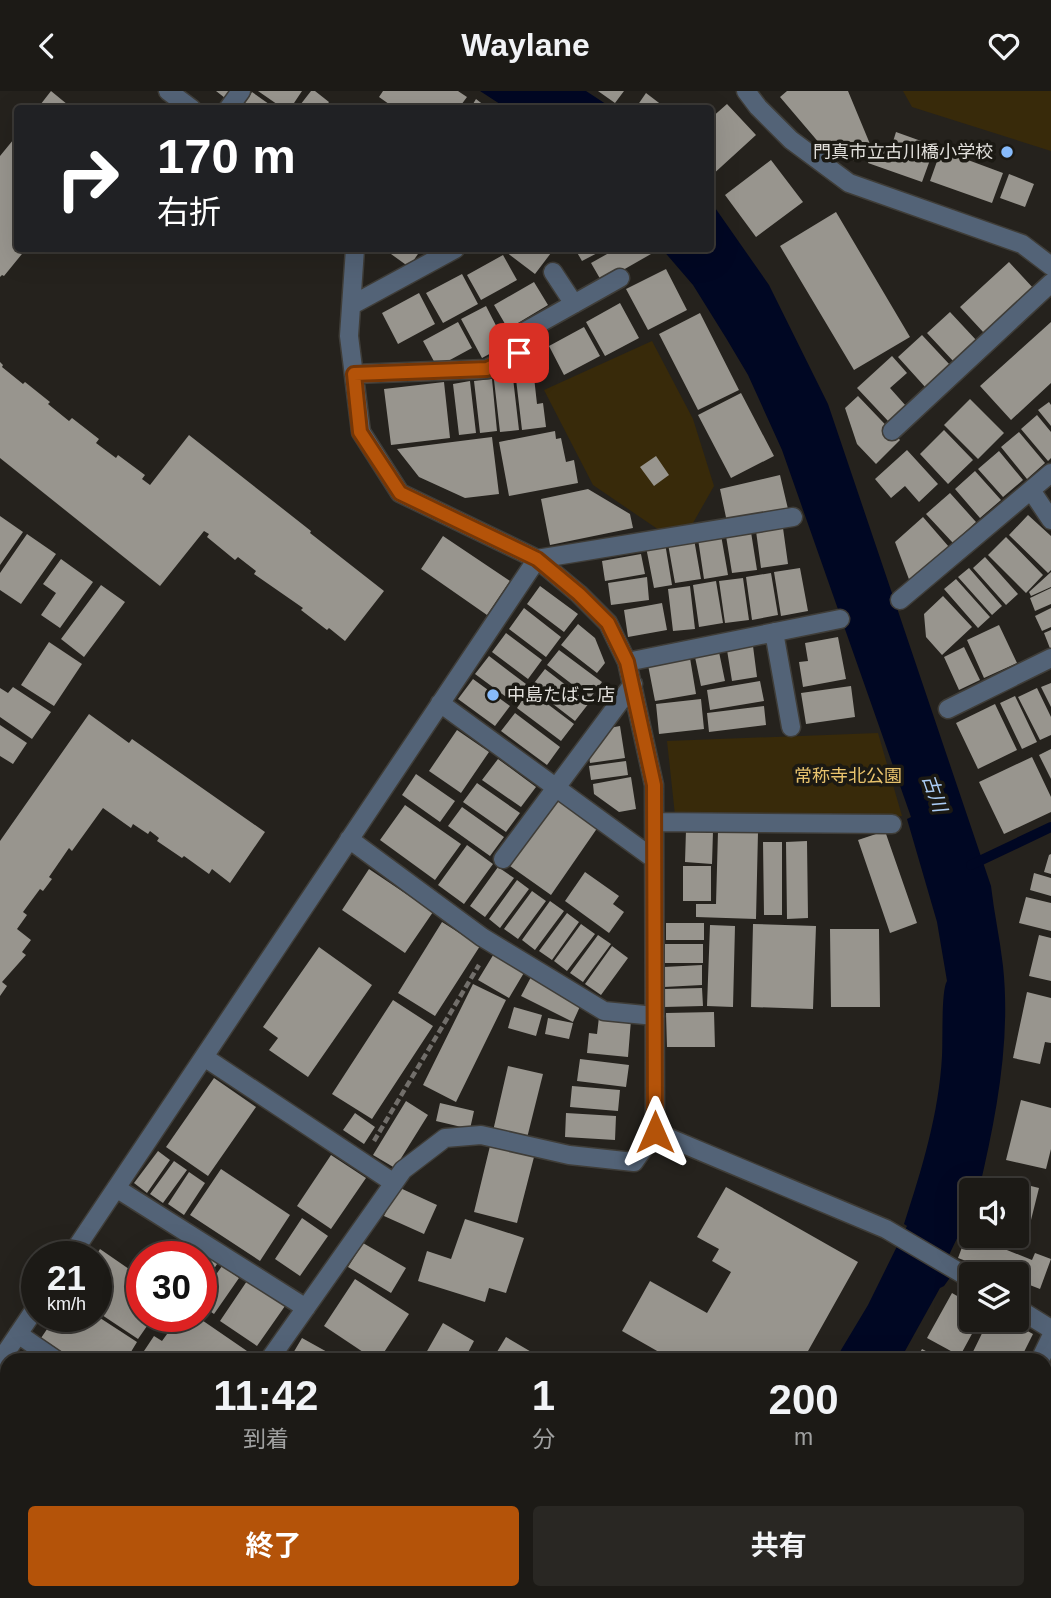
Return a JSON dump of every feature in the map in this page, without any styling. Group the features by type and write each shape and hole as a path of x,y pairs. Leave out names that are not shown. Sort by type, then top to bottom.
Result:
{"street":[{"path":"169,91 187,105"},
{"path":"746,91 791,140 849,183 1022,244 1051,266"},
{"path":"275,1353 403,1170 445,1138 481,1135 569,1155 634,1162 655,1132 654,785 627,662 608,623 579,594 537,559 400,493 360,432 349,336 355,252"},
{"path":"352,305 449,252"},
{"path":"553,272 574,304"},
{"path":"354,374 487,369 519,353 522,333 620,278"},
{"path":"892,431 1051,283"},
{"path":"900,600 1051,473"},
{"path":"1031,490 1051,520"},
{"path":"81,1241 537,559 793,517"},
{"path":"627,662 840,619"},
{"path":"774,632 791,727"},
{"path":"948,709 1051,658"},
{"path":"503,859 633,684"},
{"path":"440,703 654,859"},
{"path":"655,822 892,824"},
{"path":"349,839 492,943 604,1010 655,1016"},
{"path":"204,1057 394,1183"},
{"path":"655,1132 886,1229 959,1272"},
{"path":"116,1188 306,1308"},
{"path":"1029,1315 1051,1329"},
{"path":"5,1353 21,1330"},
{"path":"18,1334 46,1353"}],"path":[{"path":"361,1162 492,943"}],"green space":[{"path":"903,91 1051,91 1051,151 912,107"},
{"path":"652,341 693,419 714,486 693,523 659,530 593,485 544,390"},
{"name":"常称寺北公園","path":"878,733 902,816 675,815 667,741"}],"water":[{"path":"480,91 586,91 607,105 501,105"},
{"name":"古川","path":"714,206 769,285 828,404 991,886 1003,966 1005,1022 991,1135 982,1178 959,1178 959,1234 949,1255 954,1272 940,1288 904,1353 839,1353 868,1305 907,1226 904,1224 933,1120 940,1077 947,981 937,922 907,819 911,817 782,450 748,375 693,285 665,252 714,252"}],"building":[{"path":"51,91 68,105 40,105"},
{"path":"216,91 230,91 225,98"},
{"path":"258,91 302,91 293,105 278,105"},
{"path":"311,91 329,102 327,105 300,105"},
{"path":"383,91 458,91 467,97 461,105 390,105 379,97"},
{"path":"598,91 624,91 615,103"},
{"path":"787,91 848,91 870,144 855,161 826,151 780,97"},
{"path":"252,92 270,105 244,105"},
{"path":"646,93 662,105 638,105"},
{"path":"476,99 484,105 472,105"},
{"path":"727,104 756,135 714,173 714,115"},
{"path":"896,132 935,146 922,182 868,163 876,142 891,148"},
{"path":"14,139 14,252 24,252 4,276 0,277 0,156"},
{"path":"941,150 1003,173 992,203 930,181"},
{"path":"771,160 803,202 756,237 725,195"},
{"path":"1009,174 1034,184 1025,207 1000,198"},
{"path":"836,212 910,337 854,370 780,246"},
{"path":"392,252 419,252 409,267 391,254"},
{"path":"506,252 552,252 535,274"},
{"path":"577,252 599,252 582,261"},
{"path":"611,252 651,254 602,282 591,263"},
{"path":"503,255 517,280 481,300 467,275"},
{"path":"1009,262 1034,289 984,333 960,307"},
{"path":"666,269 687,310 648,330 626,289"},
{"path":"462,274 478,304 443,323 426,293"},
{"path":"534,282 548,305 508,329 494,305"},
{"path":"419,293 435,324 398,344 382,313"},
{"path":"620,303 639,338 605,356 586,322"},
{"path":"486,306 506,345 482,358 461,319"},
{"path":"950,312 977,341 954,362 927,333"},
{"path":"700,313 739,390 698,410 659,334"},
{"path":"458,322 472,348 437,367 423,341"},
{"path":"1051,322 1051,383 1011,420 980,386"},
{"path":"584,327 600,356 564,375 549,346"},
{"path":"922,335 950,365 926,388 898,357"},
{"path":"892,356 907,373 890,388 906,406 889,422 857,388"},
{"path":"0,362 2,367 50,402 48,404 69,421 72,418 99,439 96,443 145,475 142,479 150,485 189,435 384,591 345,641 254,574 256,571 238,557 235,560 207,537 209,534 204,531 160,586 0,458"},
{"path":"534,377 537,404 543,403 546,427 522,430 516,379"},
{"path":"513,378 519,430 500,432 494,380"},
{"path":"492,379 497,431 480,433 474,381"},
{"path":"470,381 476,433 459,435 453,384"},
{"path":"444,382 450,438 391,445 384,389"},
{"path":"741,393 774,456 731,478 698,415"},
{"path":"858,396 900,440 876,464 857,444 845,408"},
{"path":"970,399 1004,433 978,459 944,425"},
{"path":"1049,402 1051,405 1051,426 1038,410"},
{"path":"1037,415 1051,432 1051,458 1048,461 1021,429"},
{"path":"944,430 973,460 948,484 920,454"},
{"path":"555,431 556,439 561,438 566,462 574,460 578,483 509,496 499,442"},
{"path":"1019,432 1045,463 1027,479 1001,447"},
{"path":"492,437 499,494 465,498 419,477 397,449"},
{"path":"907,450 938,484 919,502 905,486 891,498 875,479"},
{"path":"999,451 1023,480 1003,497 978,469"},
{"path":"656,456 669,475 654,486 640,467"},
{"path":"975,471 1001,500 980,518 955,489"},
{"path":"780,475 788,509 727,522 720,489"},
{"path":"588,489 630,514 633,528 550,545 541,499"},
{"path":"950,493 976,522 953,543 926,514"},
{"path":"1028,515 1051,536 1051,570 1048,573 1009,535"},
{"path":"0,516 23,532 0,565"},
{"path":"923,517 949,547 910,582 895,542"},
{"path":"783,528 788,564 761,568 756,531"},
{"path":"751,532 757,570 732,573 726,536"},
{"path":"27,534 56,554 21,604 0,590 0,573"},
{"path":"721,535 728,575 704,579 698,539"},
{"path":"443,536 510,581 487,615 421,569"},
{"path":"1006,537 1043,575 1026,593 988,555"},
{"path":"694,539 701,579 675,583 668,544"},
{"path":"665,543 672,585 654,588 646,547"},
{"path":"641,554 645,574 605,581 602,561"},
{"path":"985,557 1018,594 1006,605 973,568"},
{"path":"61,559 93,582 60,628 41,615 56,593 43,584"},
{"path":"800,568 808,611 781,616 774,572"},
{"path":"969,568 1002,606 992,615 958,577"},
{"path":"1051,572 1051,587 1031,596 1029,592"},
{"path":"771,573 778,615 752,620 746,577"},
{"path":"647,577 649,600 611,605 608,583"},
{"path":"743,578 749,620 725,623 719,581"},
{"path":"956,579 990,617 978,628 944,589"},
{"path":"716,581 723,623 699,627 693,585"},
{"path":"101,585 125,602 84,657 61,639"},
{"path":"540,586 578,614 564,632 527,604"},
{"path":"690,586 695,629 673,631 668,589"},
{"path":"1051,588 1051,604 1035,611 1030,598"},
{"path":"943,596 972,627 942,655 926,637 924,614"},
{"path":"662,603 667,630 628,637 624,610"},
{"path":"524,608 561,637 546,657 509,629"},
{"path":"1051,608 1051,627 1042,631 1035,616"},
{"path":"578,624 595,638 605,663 597,673 561,645"},
{"path":"999,625 1017,663 984,678 967,640"},
{"path":"1051,630 1051,651 1044,633"},
{"path":"506,633 542,660 528,679 492,652"},
{"path":"838,637 846,679 803,687 799,662 808,661 805,643"},
{"path":"49,642 82,664 54,706 21,685"},
{"path":"753,646 757,677 732,681 727,650"},
{"path":"964,647 980,680 959,690 944,657"},
{"path":"559,650 602,682 590,698 547,665"},
{"path":"719,652 725,681 701,686 695,657"},
{"path":"489,656 526,684 513,702 475,674"},
{"path":"690,658 696,694 655,701 648,665"},
{"path":"545,669 589,703 575,721 531,687"},
{"path":"473,679 510,706 495,726 458,699"},
{"path":"760,681 764,701 710,710 707,690"},
{"path":"1051,683 1051,707 1041,687"},
{"path":"851,686 855,717 806,724 801,693"},
{"path":"13,687 51,712 32,739 0,717 0,688 8,693"},
{"path":"1037,688 1051,717 1051,735 1040,740 1018,697"},
{"path":"529,690 574,724 561,741 517,708"},
{"path":"1015,696 1037,742 1022,749 1000,703"},
{"path":"701,699 704,729 659,734 656,704"},
{"path":"995,704 1017,750 978,769 956,723"},
{"path":"764,706 766,725 709,732 707,713"},
{"path":"515,713 560,747 547,765 501,731"},
{"path":"89,714 129,743 132,739 265,832 230,883 212,869 209,874 184,856 182,858 157,841 159,838 150,831 148,834 133,824 131,828 103,808 72,851 69,848 49,877 52,879 43,891 40,889 23,912 27,915 17,929 31,940 22,952 26,955 2,982 7,986 0,996 0,841"},
{"path":"0,725 27,743 13,764 0,756"},
{"path":"620,726 625,758 590,763 588,750 604,729"},
{"path":"457,730 489,752 461,793 429,771"},
{"path":"1051,749 1051,779 1039,755"},
{"path":"1032,757 1051,797 1051,812 1004,834 979,782"},
{"path":"498,759 536,787 521,807 482,780"},
{"path":"626,761 628,775 591,780 589,766"},
{"path":"416,774 455,801 440,822 402,795"},
{"path":"631,777 636,809 619,812 594,794 593,784"},
{"path":"477,783 520,813 506,832 463,802"},
{"path":"557,799 598,827 551,895 510,866"},
{"path":"405,805 461,844 435,880 380,840"},
{"path":"462,807 504,837 490,856 448,826"},
{"path":"686,830 713,831 712,864 685,862"},
{"path":"718,831 758,832 756,919 696,917 696,904 716,904"},
{"path":"885,831 917,923 890,933 858,840"},
{"path":"807,841 808,918 787,919 786,842"},
{"path":"763,842 782,842 782,915 764,915"},
{"path":"467,845 493,864 464,904 438,885"},
{"path":"1051,854 1051,874 1044,872"},
{"path":"683,866 711,866 711,901 683,901"},
{"path":"498,867 514,878 485,917 470,906"},
{"path":"369,869 433,912 405,953 342,910"},
{"path":"585,872 619,896 613,904 624,912 609,933 565,901"},
{"path":"1034,873 1051,878 1051,896 1030,890"},
{"path":"517,880 529,889 500,928 489,919"},
{"path":"532,891 546,901 518,939 504,929"},
{"path":"1026,897 1051,903 1051,931 1019,923"},
{"path":"550,901 564,911 535,950 522,940"},
{"path":"567,913 579,922 552,960 539,951"},
{"path":"442,922 480,946 435,1016 398,993"},
{"path":"666,923 704,923 704,940 666,940"},
{"path":"581,924 595,934 567,971 554,961"},
{"path":"753,924 816,926 813,1009 751,1007"},
{"path":"710,925 735,926 733,1007 707,1006"},
{"path":"830,929 879,929 880,1007 831,1007"},
{"path":"598,935 611,944 583,982 570,973"},
{"path":"1039,935 1051,938 1051,981 1029,976"},
{"path":"665,944 703,944 703,963 665,963"},
{"path":"612,946 628,958 601,995 585,984"},
{"path":"319,947 372,985 308,1077 269,1050 278,1038 263,1027"},
{"path":"495,952 525,971 509,998 478,980"},
{"path":"702,965 702,985 664,987 664,967"},
{"path":"531,977 582,1002 573,1022 521,996"},
{"path":"473,984 506,1000 456,1102 423,1085"},
{"path":"702,988 703,1006 664,1007 664,989"},
{"path":"1027,992 1051,998 1051,1043 1045,1042 1040,1064 1013,1058"},
{"path":"393,1000 433,1026 372,1119 332,1094"},
{"path":"514,1007 542,1015 536,1036 508,1028"},
{"path":"714,1012 715,1047 667,1047 666,1013"},
{"path":"599,1017 631,1020 628,1057 587,1053 589,1033 597,1034"},
{"path":"548,1018 573,1023 569,1039 545,1034"},
{"path":"580,1059 629,1065 626,1087 577,1081"},
{"path":"508,1066 543,1074 527,1138 493,1131"},
{"path":"214,1078 256,1107 208,1176 166,1147"},
{"path":"572,1086 620,1090 618,1111 570,1107"},
{"path":"1021,1100 1051,1108 1051,1149 1046,1169 1006,1160"},
{"path":"406,1101 428,1115 395,1168 373,1155"},
{"path":"440,1103 474,1111 470,1129 436,1121"},
{"path":"355,1113 375,1127 364,1144 343,1130"},
{"path":"566,1113 616,1116 615,1140 565,1137"},
{"path":"490,1146 534,1157 517,1223 474,1212"},
{"path":"158,1151 170,1160 147,1193 134,1183"},
{"path":"331,1155 366,1178 331,1229 297,1206"},
{"path":"174,1161 187,1170 163,1203 150,1194"},
{"path":"221,1169 290,1215 260,1261 190,1215"},
{"path":"189,1172 205,1183 184,1215 168,1204"},
{"path":"1029,1186 1039,1188 1029,1228"},
{"path":"398,1187 437,1205 424,1234 384,1216"},
{"path":"726,1187 858,1262 807,1353 661,1353 622,1331 650,1281 707,1313 731,1272 712,1261 719,1249 697,1237"},
{"path":"302,1218 328,1236 300,1276 275,1259"},
{"path":"465,1219 524,1238 506,1293 489,1288 485,1302 418,1281 427,1251 451,1259"},
{"path":"363,1243 406,1268 391,1293 348,1267"},
{"path":"962,1248 1002,1248 1032,1260 1035,1253 1051,1259 1040,1289 1029,1285 1029,1262 969,1262 958,1258"},
{"path":"112,1257 126,1267 126,1331 112,1322"},
{"path":"222,1266 239,1278 217,1310 217,1273"},
{"path":"355,1279 409,1314 384,1353 364,1353 324,1326"},
{"path":"247,1281 285,1306 257,1346 220,1321"},
{"path":"952,1293 959,1297 959,1332 973,1332 962,1353 954,1353 927,1338"},
{"path":"443,1323 474,1341 468,1353 426,1353"},
{"path":"112,1326 137,1342 130,1353 64,1353 41,1338 45,1332 112,1332"},
{"path":"217,1330 247,1351 143,1353 154,1336 162,1341 168,1332"},
{"path":"128,1332 143,1332 138,1339"},
{"path":"983,1332 1029,1332 1033,1334 1024,1353 972,1353"},
{"path":"506,1337 533,1353 496,1353"},
{"path":"302,1338 329,1353 293,1353"}],"waterway":[{"path":"971,865 1051,827"}],"place":[{"name":"門真市立古川橋小学校","path":"1007,152"},
{"name":"中島たばこ店","path":"493,695"}],"route":[{"path":"519,353 487,369 354,374 360,432 400,493 537,559 579,594 608,623 627,662 654,785 655,1132"}]}
